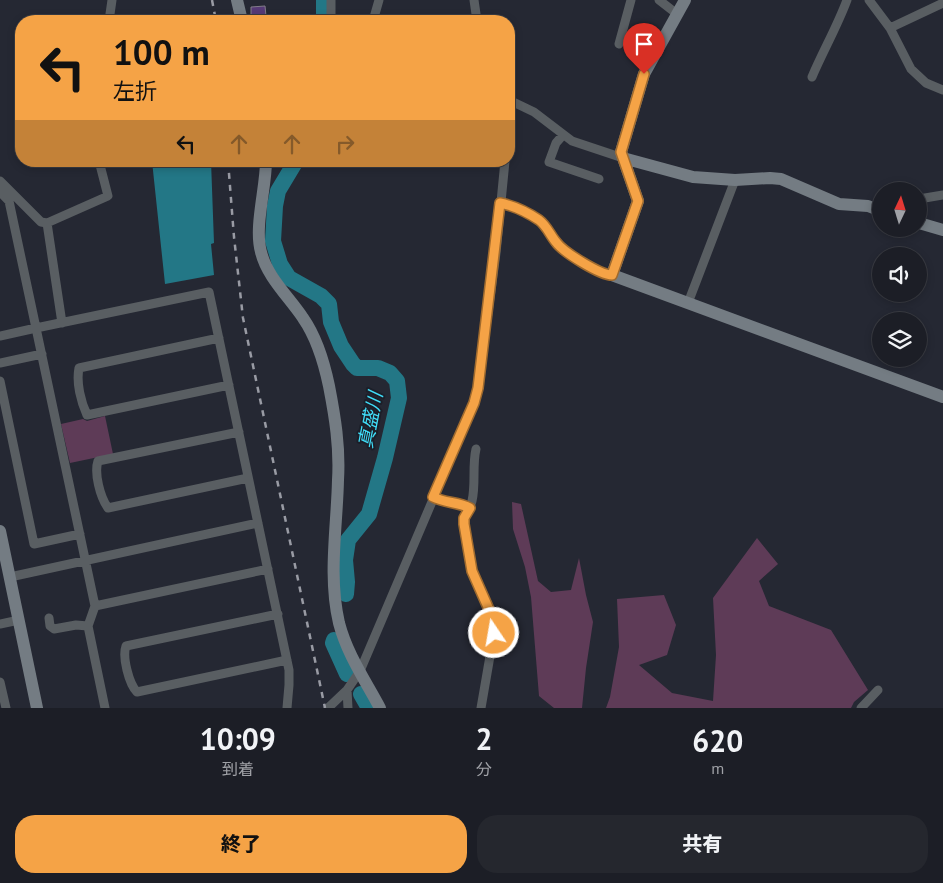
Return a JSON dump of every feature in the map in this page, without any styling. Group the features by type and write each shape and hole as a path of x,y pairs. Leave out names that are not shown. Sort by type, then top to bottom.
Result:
{"street":[{"path":"110,15 112,0"},
{"path":"237,0 241,15"},
{"path":"331,0 331,15"},
{"path":"375,15 379,0"},
{"path":"474,0 476,15"},
{"path":"619,44 631,0"},
{"path":"659,0 677,14"},
{"path":"612,275 638,201 621,152 644,74 685,0"},
{"path":"812,77 847,0"},
{"path":"869,0 890,28 911,69 926,83 943,90"},
{"path":"890,28 943,3"},
{"path":"515,103 534,112 563,135 582,145 624,158 693,177 735,180 781,179 839,204 872,208"},
{"path":"563,135 556,144 549,162 599,179"},
{"path":"0,181 41,222 46,223 108,196 101,167"},
{"path":"265,167 259,228 261,254 270,272 304,320 319,349 338,434 339,456 333,583 340,627 348,650 380,708"},
{"path":"328,708 347,690 360,671 474,403 478,388 503,167"},
{"path":"688,303 735,180"},
{"path":"0,192 9,201 95,606 88,626 105,708"},
{"path":"928,198 943,195"},
{"path":"500,203 526,212 544,224 556,243 563,249 603,273 943,397"},
{"path":"46,223 62,323"},
{"path":"928,225 943,230"},
{"path":"0,336 209,292 287,660 290,678 287,708"},
{"path":"219,338 78,368 77,376 83,407 87,415 229,385"},
{"path":"0,363 42,354"},
{"path":"0,381 34,544 80,534"},
{"path":"239,432 98,461 96,468 104,502 108,508 248,478"},
{"path":"476,449 473,491 470,508 464,518 464,524 472,571 491,614 494,633 481,708"},
{"path":"433,497 446,502 460,503 470,508"},
{"path":"10,577 258,523"},
{"path":"0,531 37,708"},
{"path":"95,606 268,569"},
{"path":"278,614 126,646 124,652 131,686 136,692 287,660"},
{"path":"49,618 50,626 54,629 76,625 88,626"},
{"path":"0,624 19,620"},
{"path":"0,682 6,708"},
{"path":"347,690 348,708"},
{"path":"861,708 878,690"}],"shaded area":[{"path":"105,416 113,454 70,463 61,424 83,419 87,421"},
{"path":"512,502 521,504 538,581 551,592 571,590 579,558 593,622 582,708 554,708 539,696 531,597 525,567 513,529"},
{"path":"757,538 778,564 759,581 769,606 831,630 868,690 854,702 851,708 606,708 610,697 619,647 617,599 664,595 676,625 667,655 639,665 672,693 713,701 716,655 713,598"}],"water":[{"path":"153,167 211,167 214,243 211,244 214,275 165,284"}],"building":[{"path":"265,6 266,15 251,15 251,7"}],"waterway":[{"name":"真盛川","path":"324,0 324,15"},
{"name":"真盛川","path":"292,167 278,191 275,206 273,241 280,264 289,278 321,296 329,304 331,322 341,346 353,364 357,368 378,368 390,373 397,381 399,398 369,514 348,540 345,560 346,594"},
{"name":"真盛川","path":"334,640 333,643 347,674"},
{"name":"真盛川","path":"361,694 369,708"}],"railway":[{"path":"212,0 215,15"},
{"path":"228,167 243,318 325,708"}],"route":[{"path":"494,633 491,614 472,571 464,524 464,518 470,508 460,503 441,501 433,497 474,403 478,388 496,253 500,203 526,212 544,224 556,243 563,249 603,273 612,275 638,201 621,152 644,74"}]}
